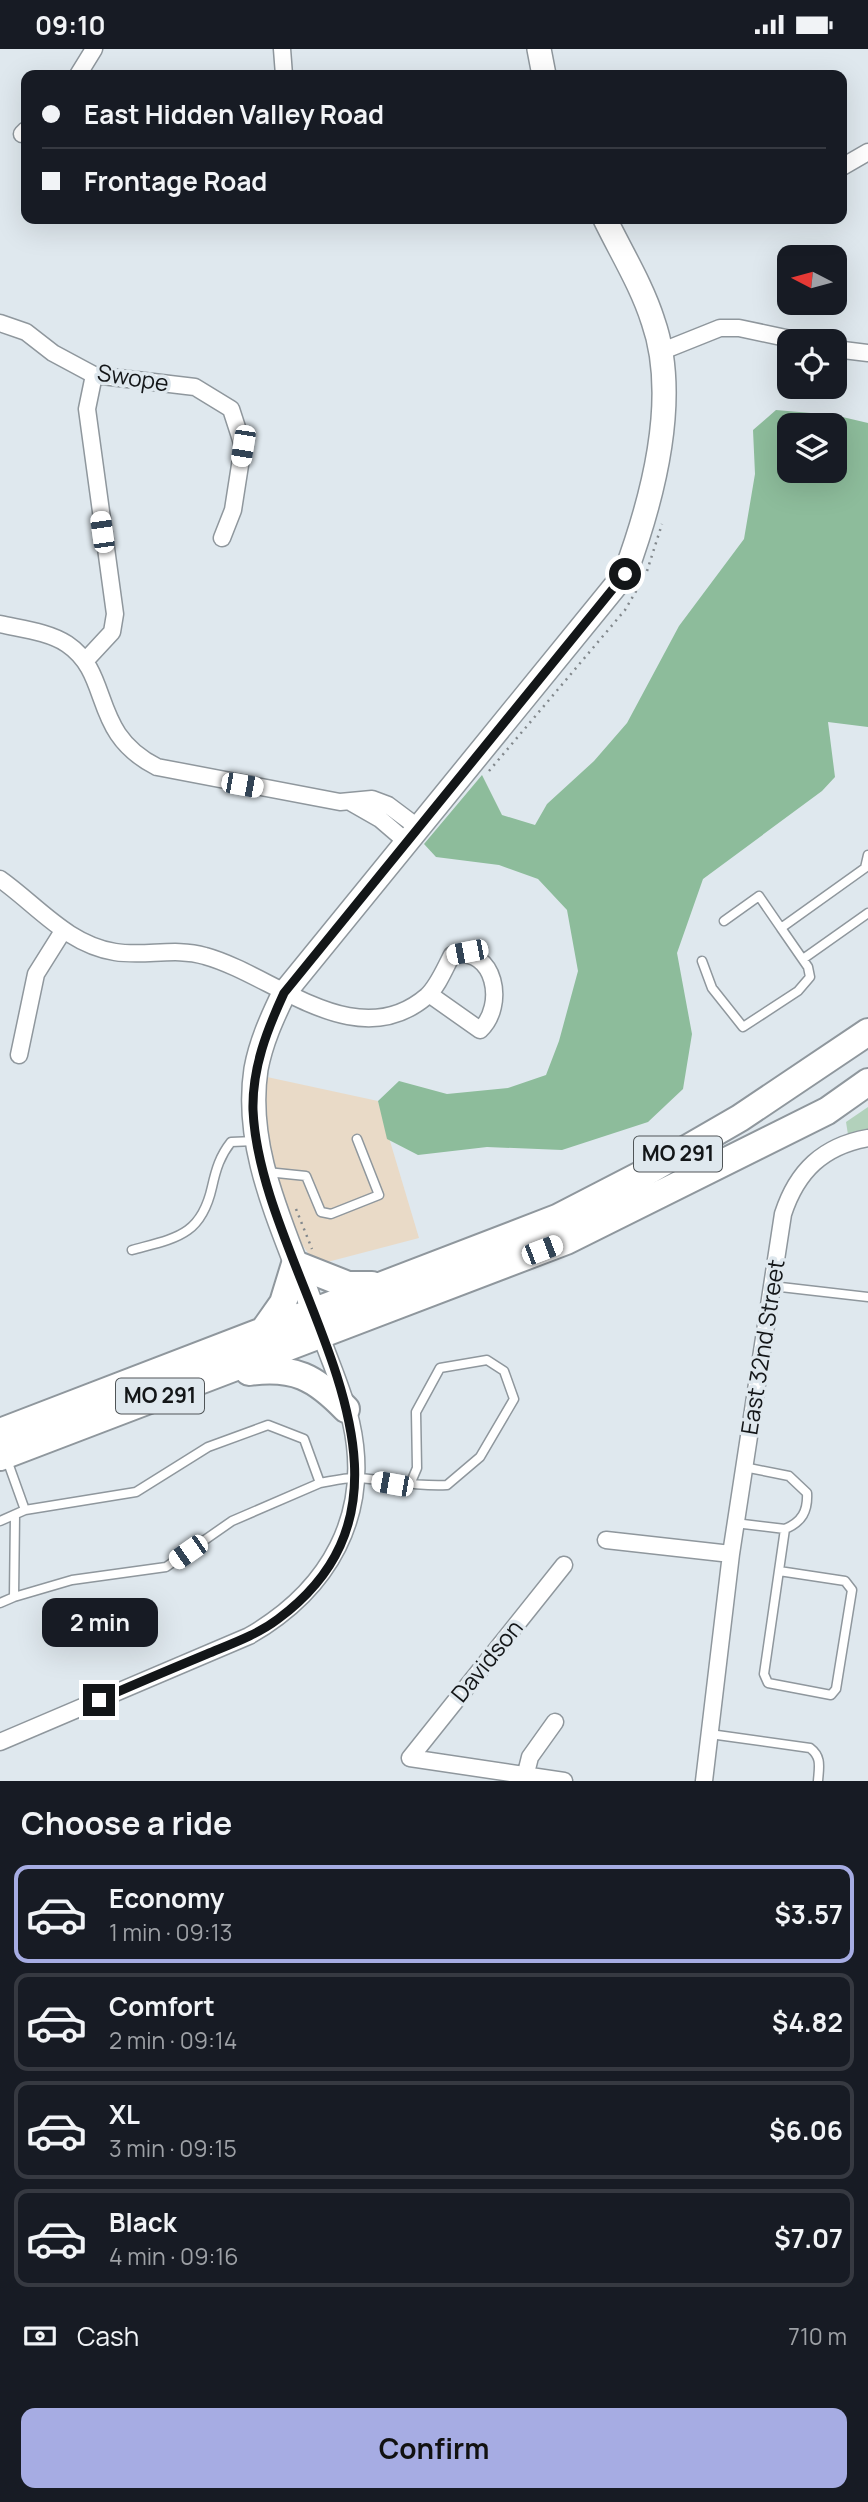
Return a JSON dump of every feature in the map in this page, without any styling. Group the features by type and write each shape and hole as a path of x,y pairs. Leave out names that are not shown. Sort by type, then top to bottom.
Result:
{"highway":[{"name":"MO 291","path":"2,1448 202,1381 317,1323 394,1280 557,1218 650,1170 740,1118 868,1032"},
{"name":"MO 291","path":"2,1448 264,1330 317,1323 566,1241 827,1111 868,1082"},
{"path":"264,1330 283,1303 295,1264 348,1285 363,1287 394,1280"},
{"path":"202,1381 263,1371 288,1371 326,1387 346,1409"}],"main road":[{"path":"539,49 543,70"},
{"path":"317,1323 295,1264 257,1140 253,1109 256,1069 266,1032 284,993 625,574 645,520 657,460 663,390 660,352 653,321 607,224"}],"street":[{"path":"81,70 94,49"},
{"path":"282,49 285,70"},
{"path":"847,164 868,152"},
{"name":"Swope","path":"0,323 26,332 53,353 94,375 195,387 231,409 243,446 233,510 222,538"},
{"path":"660,352 720,328 738,328 777,336"},
{"path":"847,350 868,353"},
{"path":"86,660 112,632 115,614 87,409 94,375"},
{"path":"0,624 58,640 86,660 110,722 120,740 144,760 193,776 352,803 414,836"},
{"path":"0,879 64,931 82,942 116,953 172,951 203,955 225,962 284,993 354,1016 376,1018 398,1014 429,994 452,955 467,952 478,957 487,967 494,995 492,1014 480,1030 429,994"},
{"path":"19,1055 36,974 64,931"},
{"name":"East 32nd Street","path":"704,1781 731,1555 783,1214 791,1190 802,1173 831,1149 868,1138"},
{"path":"0,1742 249,1636 277,1620 306,1595 326,1569 352,1510 356,1478 355,1450 346,1409 317,1323"},
{"path":"606,1539 731,1555"},
{"name":"Davidson","path":"524,1778 410,1758 564,1565"},
{"path":"555,1721 530,1757 524,1778 564,1781"}],"lane":[{"path":"781,927 866,872 868,855"},
{"path":"702,961 712,988 743,1027 807,983 808,967 758,896 724,921"},
{"path":"803,959 868,913"},
{"path":"265,1172 306,1176 321,1212 331,1214 379,1195 357,1139"},
{"path":"132,1250 175,1239 196,1225 207,1207 220,1156 231,1142 257,1140"},
{"path":"772,1286 868,1297"},
{"path":"0,1603 72,1580 166,1567 232,1521 320,1483 356,1478 392,1484 411,1482 447,1485 480,1457 514,1399 504,1371 487,1360 440,1368 416,1412 416,1468 411,1482"},
{"path":"0,1521 26,1510 136,1492 208,1447 268,1425 304,1439 320,1483"},
{"path":"2,1448 26,1510"},
{"path":"736,1523 785,1529 804,1515 808,1505 807,1493 789,1475 744,1467"},
{"path":"14,1597 15,1515"},
{"path":"779,1571 845,1581 852,1590 836,1689 831,1695 768,1683 764,1674 785,1529"},
{"path":"710,1734 810,1748 817,1753 820,1761 818,1781"}],"shaded area":[{"path":"267,1077 378,1101 419,1238 316,1265 301,1243 270,1157 264,1102"}],"green space":[{"path":"776,410 811,413 777,413 777,483 847,483 847,418 868,423 868,727 828,722 835,777 822,791 703,879 677,953 692,1034 683,1089 648,1122 562,1150 487,1147 418,1155 387,1139 378,1101 399,1081 447,1094 508,1088 546,1075 559,1041 578,971 567,910 538,879 499,865 436,857 424,844 482,775 502,815 535,825 547,804 594,761 627,723 679,626 744,539 755,474 753,430"},
{"path":"868,1107 868,1138 849,1141 846,1122"}],"route":[{"path":"99,1700 249,1636 277,1620 306,1595 326,1569 341,1540 352,1510 356,1478 355,1450 350,1420 292,1254 257,1140 253,1109 256,1069 266,1032 284,993 625,574"}]}
